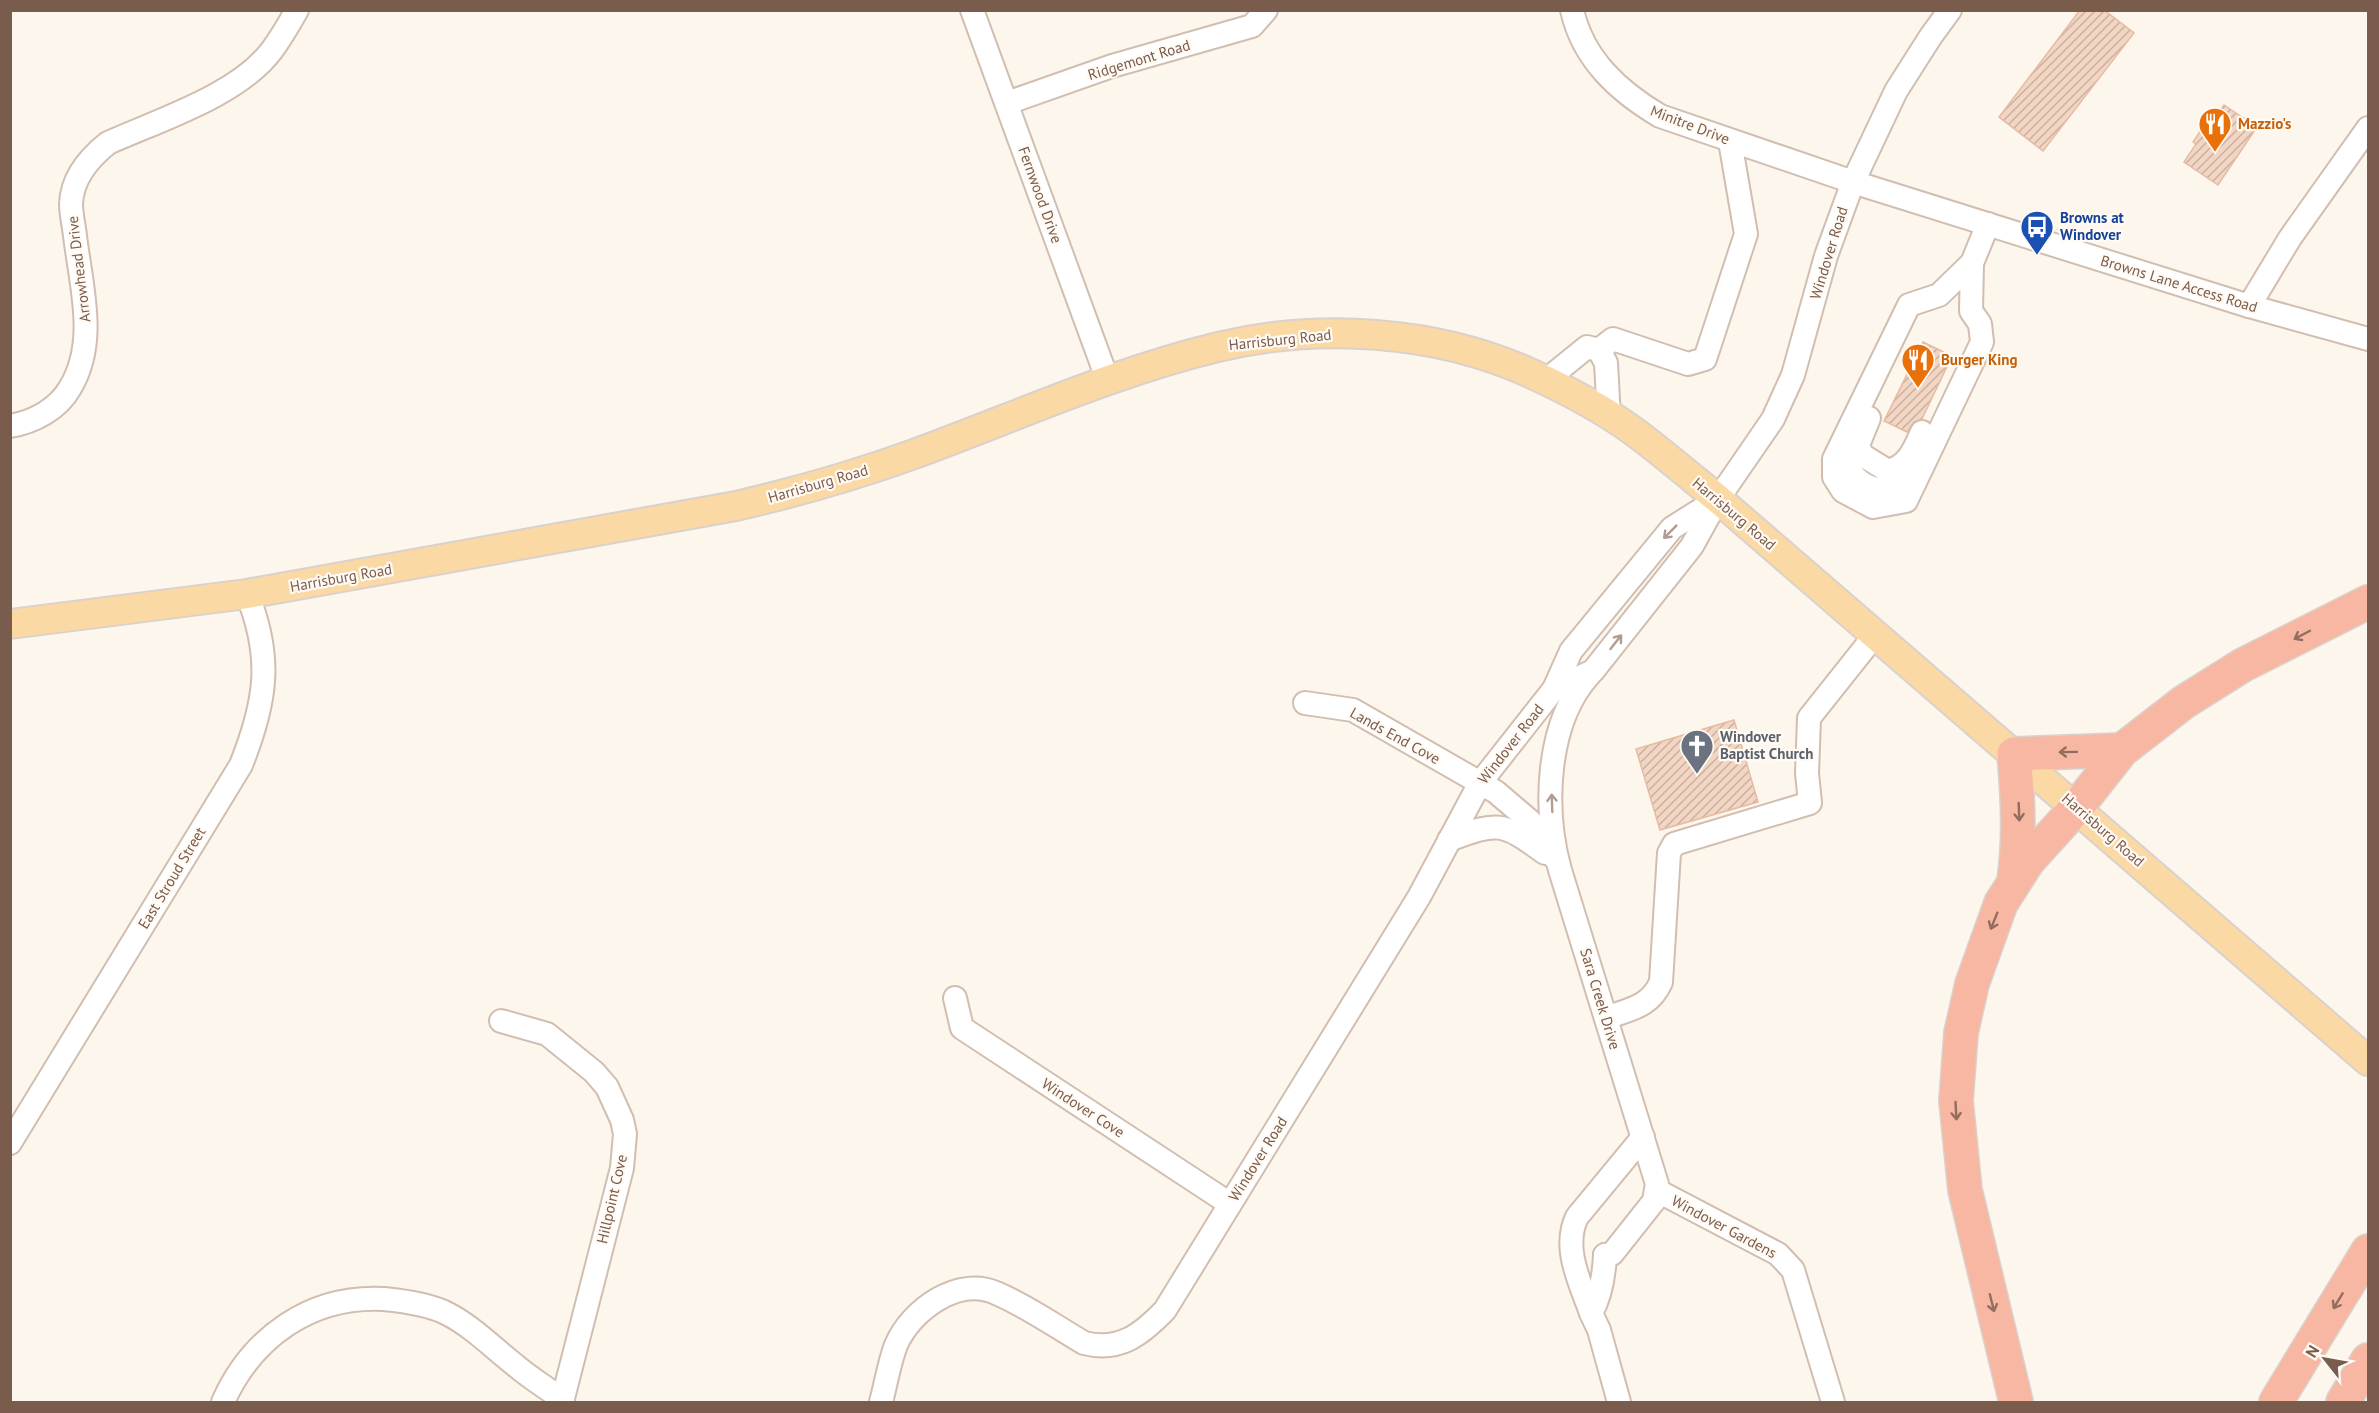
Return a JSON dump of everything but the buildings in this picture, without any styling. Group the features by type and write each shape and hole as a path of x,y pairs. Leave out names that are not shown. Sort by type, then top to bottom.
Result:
{"highway":[{"path":"2016,1402 1965,1190 1956,1101 1961,1032 1972,984 1988,934 2014,881 2122,750 2184,702 2243,665 2368,602"},
{"path":"2014,881 2019,845 2019,810 2014,754 2122,750"},
{"path":"2276,1402 2368,1251"},
{"path":"2343,1402 2368,1360"}],"main road":[{"name":"Harrisburg Road","path":"10,624 247,594 658,521 801,490 913,454 1108,381 1220,346 1288,336 1339,334 1433,343 1492,359 1545,381 1634,431 2077,807 2368,1061"}],"street":[{"name":"Arrowhead Drive","path":"10,426 38,418 59,402 80,372 85,354 86,326 71,204 81,172 94,154 108,143 228,89 252,72 272,51 297,10"},
{"name":"Fernwood Drive","path":"972,10 1108,381"},
{"name":"Ridgemont Road","path":"1007,103 1112,66 1252,26 1266,10"},
{"name":"Minitre Drive","path":"1572,10 1582,41 1590,55 1604,73 1632,99 1660,116 1853,182"},
{"name":"Windover Road","path":"1554,689 1593,671 1692,546 1718,500 1773,419 1793,375 1826,256 1853,182 1896,91 1950,10"},
{"path":"2249,306 2290,238 2368,128"},
{"path":"1599,350 1613,339 1688,364 1705,359 1746,234 1730,141"},
{"name":"Browns Lane Access Road","path":"1853,182 2249,306 2368,339"},
{"path":"1972,263 1918,316 1858,445 1862,455 1888,471 1898,469 1910,458 1940,395 1953,379 1967,350 1972,263 1988,224"},
{"path":"1939,295 1909,305 1834,459 1834,477 1843,491 1873,507 1906,501 1982,342 1980,324 1971,311"},
{"path":"1545,381 1587,347 1599,350"},
{"path":"1599,350 1605,363 1609,417"},
{"name":"Windover Road","path":"881,1402 896,1345 910,1322 941,1297 963,1290 994,1291 1084,1343 1098,1346 1124,1343 1146,1330 1165,1310 1413,906 1480,783 1554,689 1571,651 1672,528 1718,500"},
{"name":"East Stroud Street","path":"10,1143 241,765 261,710 265,677 262,644 247,594"},
{"path":"1606,1018 1641,1006 1655,995 1661,982 1668,853 1674,844 1810,803 1807,773 1809,718 1875,635"},
{"name":"Sara Creek Drive","path":"1593,671 1575,691 1567,711 1552,770 1553,827 1557,861 1643,1137"},
{"name":"Lands End Cove","path":"1305,703 1353,710 1480,783"},
{"name":"Sara Creek Drive","path":"1480,783 1496,792 1530,821 1557,861"},
{"path":"1449,840 1481,828 1513,830 1557,861"},
{"name":"Windover Cove","path":"955,998 962,1029 1230,1204"},
{"name":"Hillpoint Cove","path":"501,1021 547,1034 594,1072 616,1102 625,1134 622,1168 563,1401"},
{"path":"1619,1402 1599,1330 1573,1260 1570,1241 1577,1217 1643,1137"},
{"name":"Windover Gardens","path":"1605,1255 1612,1254 1654,1201 1657,1184 1643,1137"},
{"name":"Windover Gardens","path":"1656,1190 1778,1254 1793,1270 1833,1402"},
{"path":"1572,1247 1605,1255 1604,1276 1597,1303 1591,1313"},
{"path":"223,1402 232,1382 253,1352 277,1330 306,1312 325,1305 378,1298 402,1301 446,1313 477,1331 518,1368 563,1401"}],"place":[{"name":"Mazzio's","path":"2215,153"},
{"name":"Browns at Windover","path":"2037,256"},
{"name":"Burger King","path":"1918,389"},
{"name":"Windover Baptist Church","path":"1697,775"}]}
